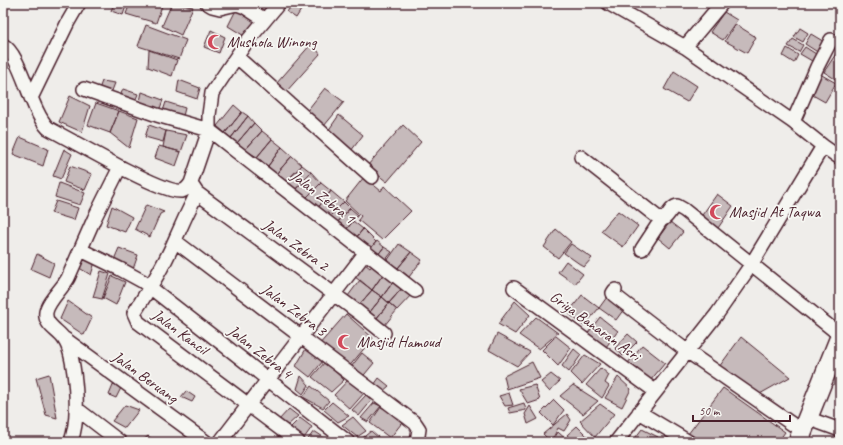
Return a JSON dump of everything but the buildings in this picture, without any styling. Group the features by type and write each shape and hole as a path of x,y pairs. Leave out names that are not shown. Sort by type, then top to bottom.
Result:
{"street":[{"path":"31,98 68,22 79,3"},
{"path":"207,3 220,8 237,4 245,7 265,20"},
{"name":"Jalan Kancil","path":"279,3 245,44 212,92 209,130 186,214 175,241 150,288 134,313 138,322 298,442"},
{"path":"608,3 686,47 793,122 840,158"},
{"path":"686,47 722,3"},
{"path":"793,122 817,67 831,40"},
{"path":"3,45 15,59 31,98 44,124 48,128 120,167 168,189 180,192 194,188"},
{"path":"237,57 372,177"},
{"path":"84,89 157,115 209,130"},
{"name":"Jalan Zebra 1","path":"209,130 415,291"},
{"path":"616,442 717,314 751,265 823,146"},
{"path":"581,158 662,220"},
{"name":"Jalan Beruang","path":"120,167 68,278 50,303 46,313 48,322 65,339 206,442"},
{"name":"Jalan Zebra 2","path":"194,188 384,333"},
{"path":"642,249 662,220 665,219 673,207 677,206 684,210 751,265 839,341 803,431"},
{"name":"Jalan Zebra 3","path":"175,241 415,423 419,429 417,442"},
{"name":"Jalan Zebra 4","path":"81,250 131,274 348,442"},
{"path":"220,442 366,252"},
{"name":"Griya Banaran Asri","path":"514,288 655,391"},
{"path":"615,290 613,293 614,295 688,352 803,431 840,430"},
{"path":"65,339 73,368 77,410 71,442"},
{"path":"77,410 120,442"},
{"path":"639,412 689,442"}],"place":[{"name":"Mushola Winong","path":"215,42"},
{"name":"Masjid At Taqwa","path":"717,212"},
{"name":"Masjid Hamoud","path":"345,342"}]}
